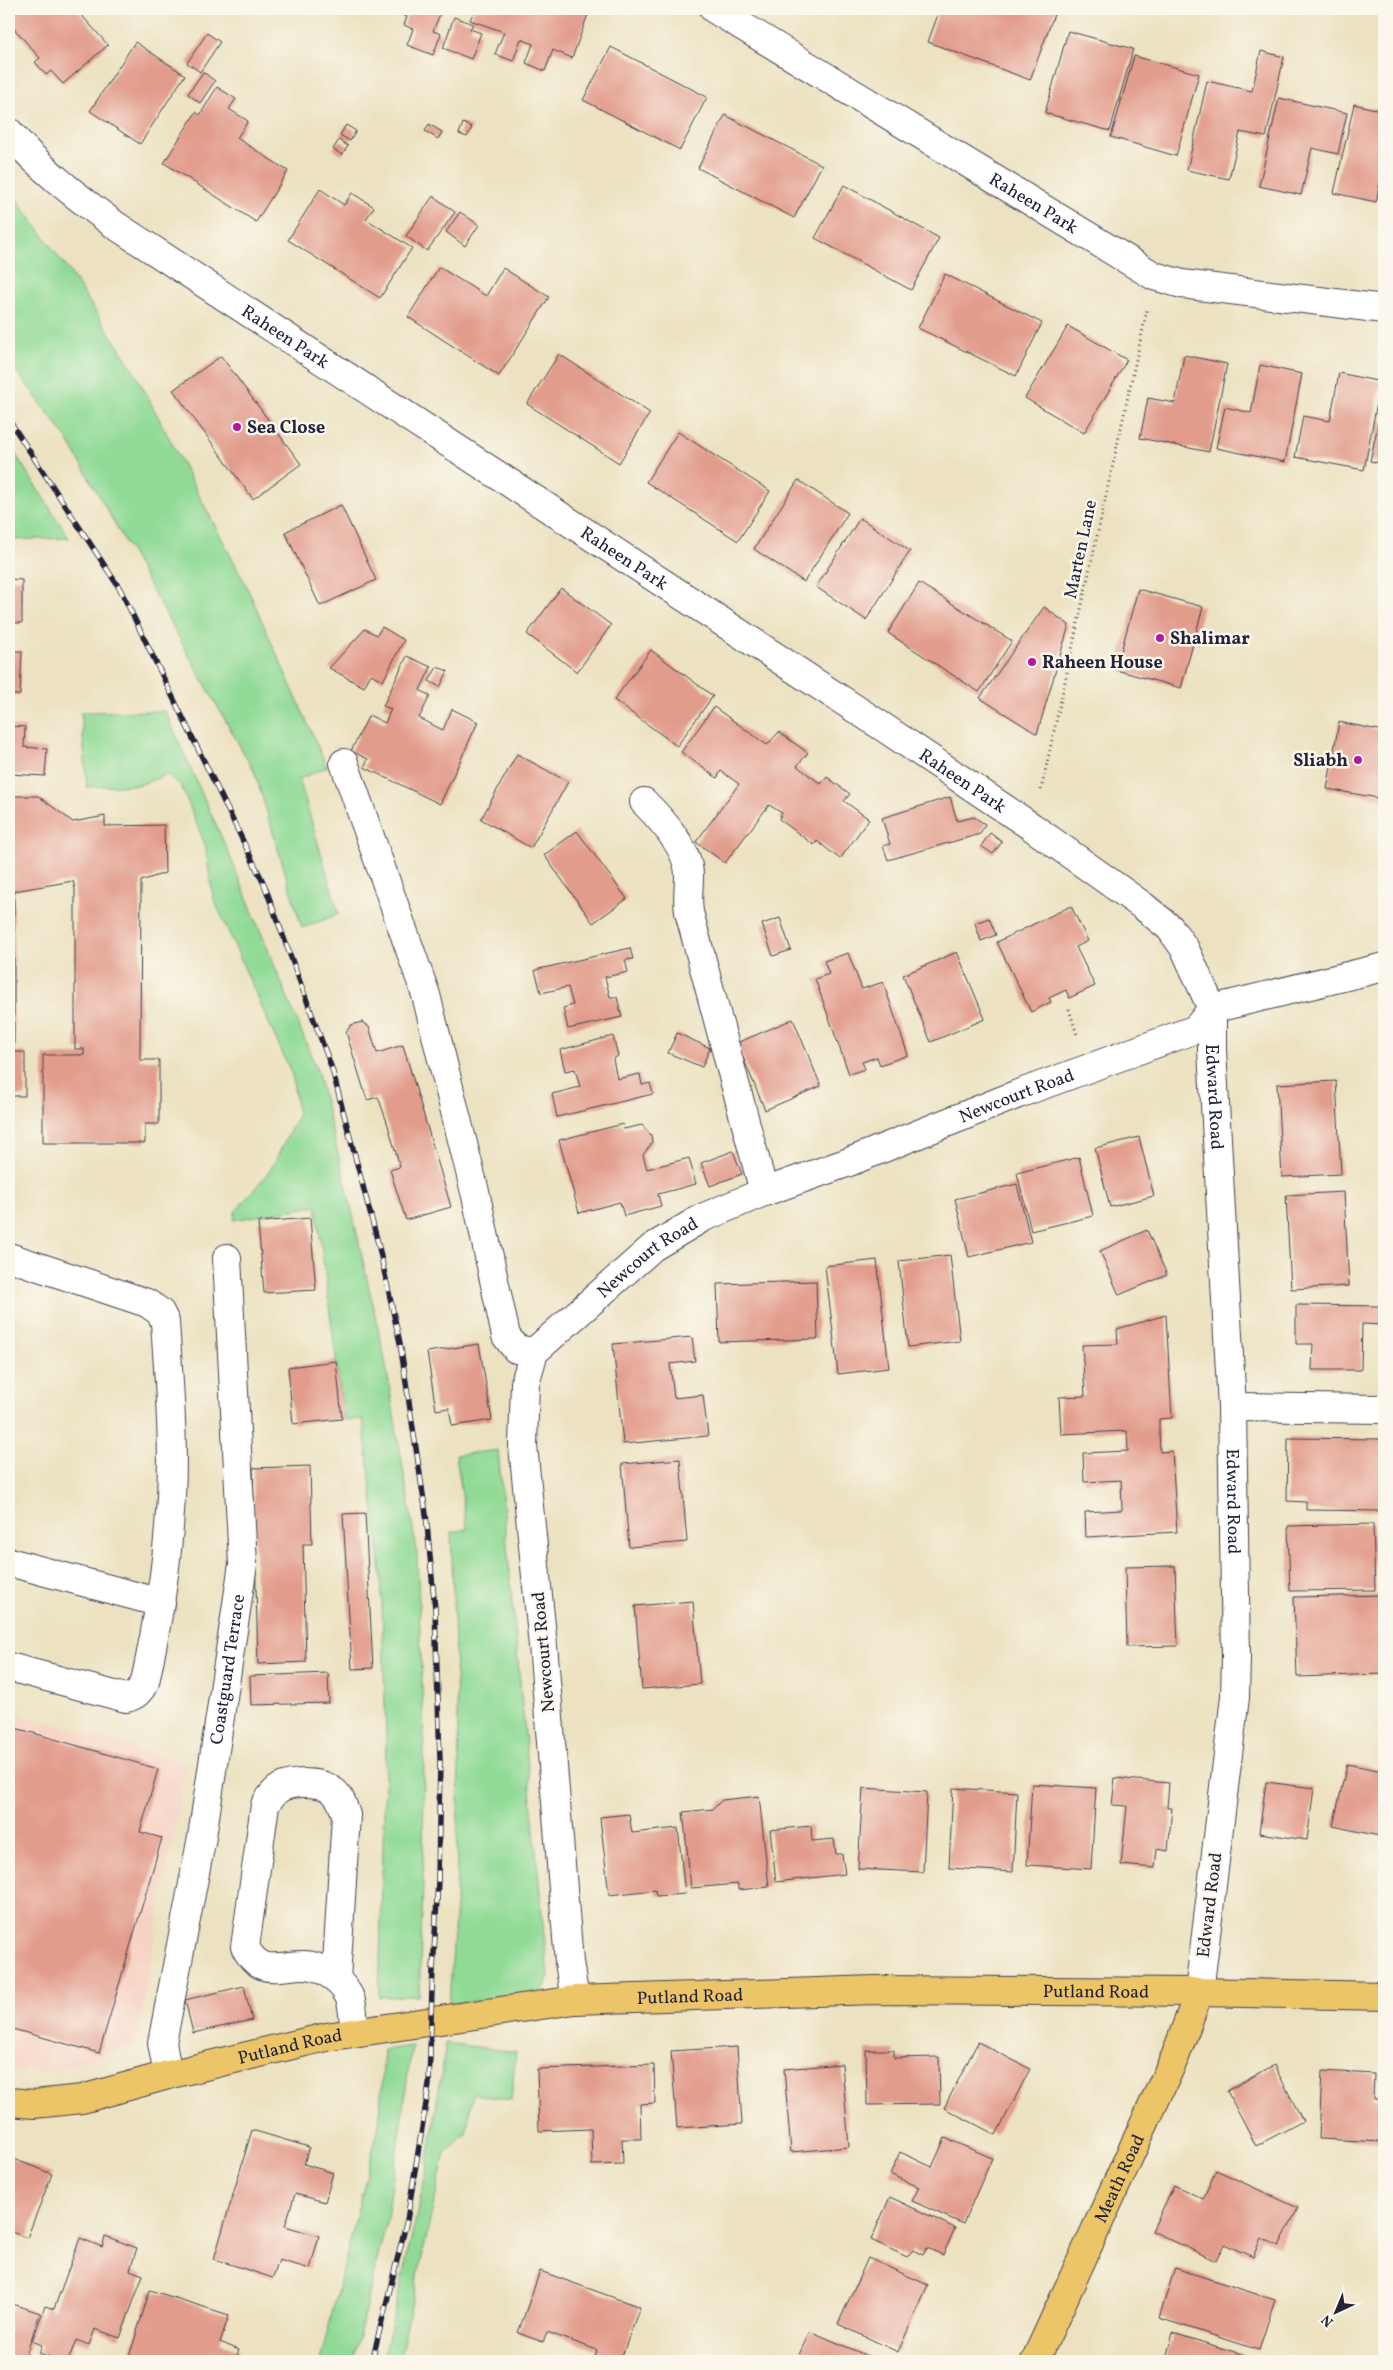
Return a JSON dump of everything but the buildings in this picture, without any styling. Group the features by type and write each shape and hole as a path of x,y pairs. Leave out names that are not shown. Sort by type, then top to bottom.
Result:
{"main road":[{"name":"Putland Road","path":"9,2102 34,2104 82,2099 168,2075 326,2037 575,2000 876,1990 1199,1992 1384,1996"},
{"name":"Meath Road","path":"1035,2361 1174,2057 1199,1992"}],"street":[{"name":"Raheen Park","path":"714,9 1154,276 1182,284 1384,309"},
{"name":"Raheen Park","path":"9,132 32,159 65,188 115,225 455,445 1032,827 1170,928 1185,949 1212,1009"},
{"path":"344,763 417,964 426,995 476,1196 506,1336 516,1350 534,1352"},
{"path":"644,802 669,828 687,863 689,876 686,897 689,912 764,1192"},
{"path":"1212,1009 1384,967"},
{"name":"Newcourt Road","path":"575,2000 523,1446 525,1382 534,1352 653,1247 702,1218 764,1192 848,1162 1063,1077 1196,1029 1212,1009"},
{"name":"Edward Road","path":"1199,1992 1235,1697 1232,1407 1212,1050 1212,1009"},
{"path":"9,1257 147,1303 160,1312 165,1322 171,1419 170,1511 161,1603 145,1682 134,1696 126,1698 9,1667"},
{"name":"Coastguard Terrace","path":"168,2075 162,2042 202,1837 243,1564 227,1258"},
{"path":"1232,1407 1384,1409"},
{"path":"9,1562 161,1603"},
{"path":"336,1980 346,1815 341,1800 334,1791 324,1786 294,1784 279,1788 265,1806 244,1946 251,1958 261,1965 275,1969 306,1965 322,1969 336,1980 349,1995 355,2032"}],"path":[{"name":"Marten Lane","path":"1032,827 1154,276"}],"shaded area":[{"path":"9,1711 186,1762 136,2044 50,2072 9,2070"}],"green space":[{"path":"9,189 70,272 134,371 246,585 327,767 299,779 339,914 302,928 255,773 66,437 9,361"},
{"path":"9,444 69,538 9,540"},
{"path":"165,711 229,854 317,1070 349,1198 385,1360 417,1553 424,1737 423,1883 419,1996 379,1997 386,1738 381,1572 363,1419 344,1420 316,1206 234,1220 235,1212 271,1169 298,1115 292,1075 213,897 205,845 181,785 167,775 138,785 87,787 81,712"},
{"path":"498,1450 548,1977 545,1987 535,1999 449,2003 456,1903 459,1765 451,1532 467,1529 456,1455"},
{"path":"446,2043 516,2052 511,2100 473,2094 466,2134 445,2153 399,2361 383,2361 426,2174"},
{"path":"412,2046 387,2219 353,2361 320,2361 379,2125 384,2050"}],"railway":[{"path":"9,420 120,589 264,884 332,1069 378,1243 400,1343 426,1514 435,1609 440,1759 438,1881 429,2085 407,2220 372,2361"}],"place":[{"name":"Sea Close","path":"237,427"},
{"name":"Shalimar","path":"1160,638"},
{"name":"Raheen House","path":"1032,662"},
{"name":"Sliabh","path":"1358,760"}]}
